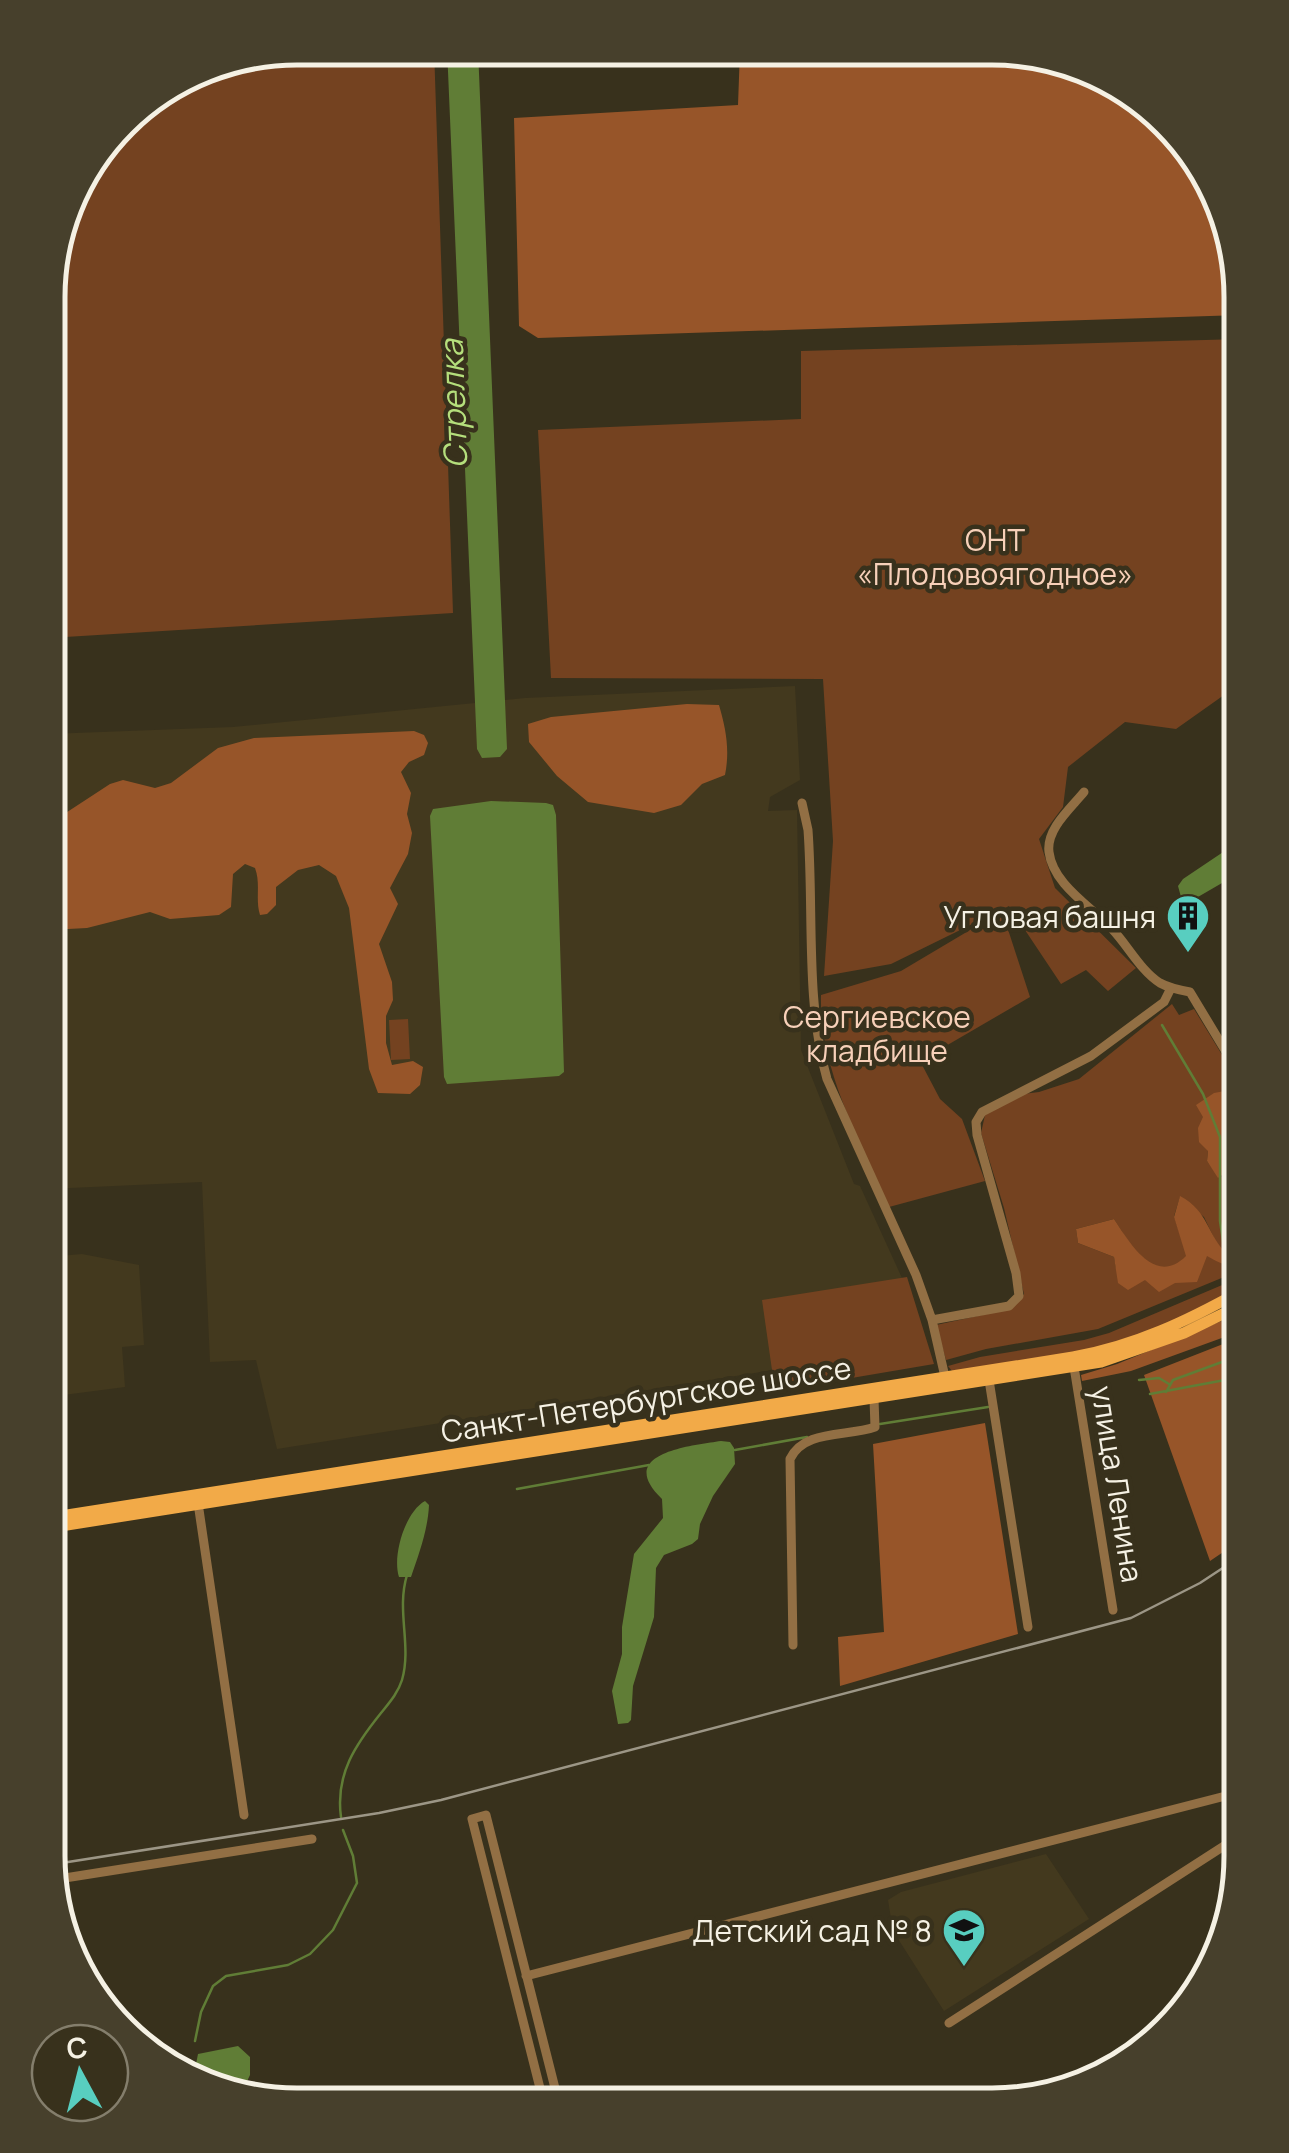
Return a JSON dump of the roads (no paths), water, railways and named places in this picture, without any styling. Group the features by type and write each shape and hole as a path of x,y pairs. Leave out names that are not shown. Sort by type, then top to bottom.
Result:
{"main road":[{"name":"Санкт-Петербургское шоссе","path":"65,1515 1114,1349 1167,1330 1224,1300"},
{"name":"Санкт-Петербургское шоссе","path":"65,1525 1074,1367 1150,1346 1224,1313"}],"street":[{"path":"1084,792 1051,836 1049,852 1054,865 1076,896 1112,928 1154,979 1190,992 1224,1048"},
{"path":"802,803 810,856 815,1006 821,1058 827,1080 916,1275 932,1320 945,1377"},
{"path":"932,1320 1009,1306 1019,1296 1016,1272 977,1135 978,1117 1091,1056 1164,1002 1171,988"},
{"name":"улица Ленина","path":"1074,1367 1113,1610"},
{"path":"989,1380 1028,1628"},
{"path":"794,1645 790,1460 796,1448 808,1440 875,1427 874,1399"},
{"path":"198,1504 244,1815"},
{"path":"526,1976 1224,1796"},
{"path":"540,2088 472,1819 486,1816 556,2088"},
{"path":"66,1878 312,1839"},
{"path":"949,2023 1224,1845"}],"waterway":[{"path":"1162,1025 1203,1094 1220,1137 1220,1221 1224,1248"},
{"path":"1166,1392 1173,1380 1224,1361"},
{"path":"1139,1380 1159,1378 1169,1384"},
{"path":"1150,1394 1224,1380"},
{"path":"880,1424 988,1407"},
{"path":"735,1450 807,1437"},
{"path":"517,1489 649,1465"},
{"name":"Стрелка","path":"341,1817 341,1787 349,1760 402,1680 407,1575"},
{"path":"195,2041 201,2012 213,1986 226,1976 288,1965 310,1954 333,1930 357,1883 353,1856 343,1830"}],"tram line":[{"path":"65,1862 441,1800 1131,1618 1224,1567"}],"place":[{"name":"Угловая башня","path":"1188,954"},
{"name":"Детский сад № 8","path":"964,1968"}],"park label":[{"name":"ОНТ «Плодовоягодное»","path":"995,556"},
{"name":"Сергиевское кладбище","path":"877,1033"}]}
